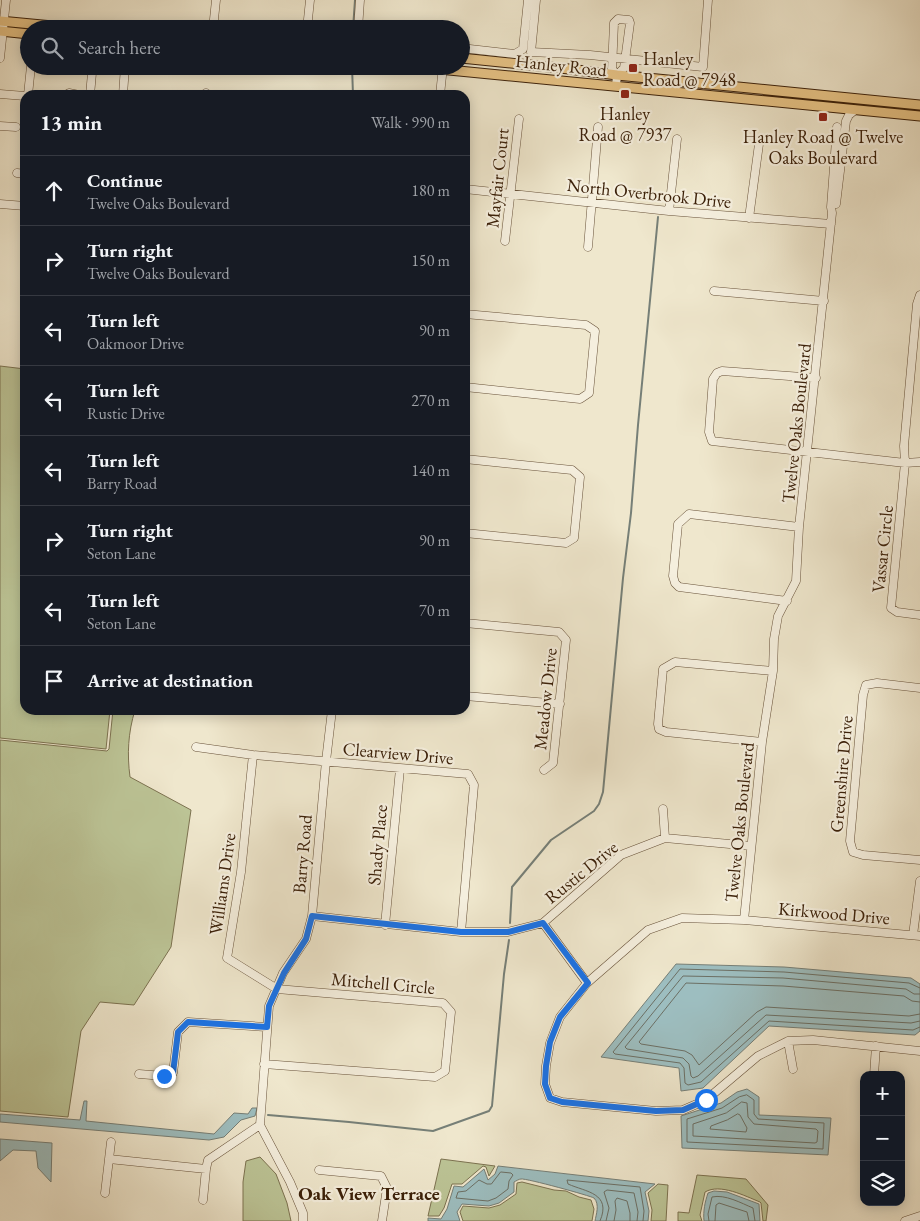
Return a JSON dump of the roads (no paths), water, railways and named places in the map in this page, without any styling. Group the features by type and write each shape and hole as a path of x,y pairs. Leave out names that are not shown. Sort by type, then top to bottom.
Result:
{"main road":[{"path":"2,21 20,23"},
{"path":"1,31 20,33"},
{"name":"Hanley Road","path":"470,59 920,105"},
{"name":"Hanley Road","path":"470,71 920,116"},
{"path":"800,104 805,100 844,103 851,97"}],"street":[{"path":"0,58 2,21 6,0"},
{"path":"214,20 216,0"},
{"path":"308,20 310,0"},
{"path":"359,20 360,0"},
{"path":"470,49 515,54 523,49 528,0"},
{"path":"536,0 531,52 703,67 708,0"},
{"path":"616,86 617,75 624,68 626,60 629,20 618,19 614,23 612,69 617,75"},
{"path":"27,90 30,75"},
{"path":"90,90 92,75"},
{"path":"123,90 124,75"},
{"path":"440,90 441,75"},
{"path":"0,94 20,96"},
{"name":"Twelve Oaks Boulevard","path":"855,110 848,118 840,141 835,208 832,213 807,452 796,581 778,616 774,639 773,671 762,742 744,920 682,918 648,930 588,983 560,1017 550,1042 545,1084 550,1098 562,1102 656,1111 683,1110 706,1100 758,1056 788,1041 813,1040 920,1051"},
{"name":"Mayfair Court","path":"506,241 519,118"},
{"path":"0,126 16,127"},
{"path":"588,247 598,127"},
{"name":"Twelve Oaks Boulevard","path":"837,127 840,141"},
{"path":"669,211 677,139"},
{"path":"750,218 759,144"},
{"name":"North Overbrook Drive","path":"470,189 669,211 831,224"},
{"path":"0,204 20,206"},
{"path":"714,291 824,301"},
{"path":"905,463 904,446 917,304 920,295"},
{"path":"470,314 586,325 595,331 589,393 580,399 470,388"},
{"path":"816,378 722,371 718,373 713,379 709,432 712,441 905,463 920,462"},
{"path":"470,460 572,470 580,477 574,538 566,543 470,534"},
{"name":"Vassar Circle","path":"905,463 891,608 897,612 920,614"},
{"path":"787,600 679,587 675,583 673,576 678,524 689,514 800,527"},
{"name":"Meadow Drive","path":"470,623 559,632 566,640 553,764 544,770"},
{"path":"762,742 666,732 659,729 663,669 675,662 773,671"},
{"name":"Greenshire Drive","path":"920,688 877,683 866,686 863,695 850,841 854,852 863,856 920,860"},
{"path":"470,696 560,704"},
{"name":"Barry Road","path":"260,1125 269,1006 284,973 306,939 312,916 331,715"},
{"name":"Clearview Drive","path":"196,748 253,755 468,774 474,785 461,932"},
{"name":"Williams Drive","path":"253,755 241,872 227,958 277,989"},
{"name":"Shady Place","path":"385,925 400,769"},
{"path":"662,809 665,838"},
{"name":"Rustic Drive","path":"312,916 461,932 508,932 543,923 620,855 665,838 751,846"},
{"path":"916,936 920,881"},
{"name":"Kirkwood Drive","path":"744,920 916,936"},
{"path":"543,923 588,983"},
{"name":"Mitchell Circle","path":"264,1064 435,1077 445,1071 451,1012 442,1003 277,989"},
{"path":"139,1074 164,1076 173,1073 178,1032 188,1022 267,1027"},
{"path":"788,1041 793,1069"},
{"path":"874,1071 876,1046"},
{"path":"203,1200 208,1160 260,1125 290,1182 303,1212 303,1221"},
{"path":"105,1193 111,1142"},
{"path":"109,1159 206,1169"},
{"path":"319,1170 381,1176 387,1188 382,1221"},
{"path":"905,1221 920,1216"}],"water":[{"path":"676,964 784,967 911,978 920,984 920,1031 915,1035 769,1026 703,1088 681,1091 679,1068 601,1057"},
{"path":"747,1089 759,1097 759,1115 831,1118 828,1155 682,1148 681,1116 721,1103 737,1092"},
{"path":"84,1101 87,1101 86,1121 214,1134 234,1113 248,1114 252,1108 257,1108 255,1116 241,1120 224,1137 209,1140 0,1122 0,1114 80,1120"},
{"path":"0,1139 52,1143 51,1182 38,1168 36,1151 13,1150 0,1161"},
{"path":"498,1166 655,1184 645,1192 649,1211 648,1221 595,1221 597,1206 594,1198 521,1179 514,1182 514,1192 499,1203 489,1206 462,1204 457,1212 460,1221 428,1221 428,1218 441,1219 447,1209 454,1186 463,1187 484,1169 488,1180 495,1174"},
{"path":"714,1191 727,1192 759,1204 760,1221 704,1221 704,1207 708,1193"}],"waterway":[{"path":"354,20 355,0"},
{"path":"352,75 353,90"},
{"path":"510,923 512,887 551,840 594,811 599,804 603,792 658,217"},
{"path":"268,1115 433,1131 489,1111 492,1106 504,974 509,940"}],"place":[{"name":"Hanley Road @ 7948","path":"633,68"},
{"name":"Hanley Road @ 7937","path":"625,94"},
{"name":"Hanley Road @ Twelve Oaks Boulevard","path":"823,117"}],"district":[{"name":"Oak View Terrace","path":"369,1193"}]}
